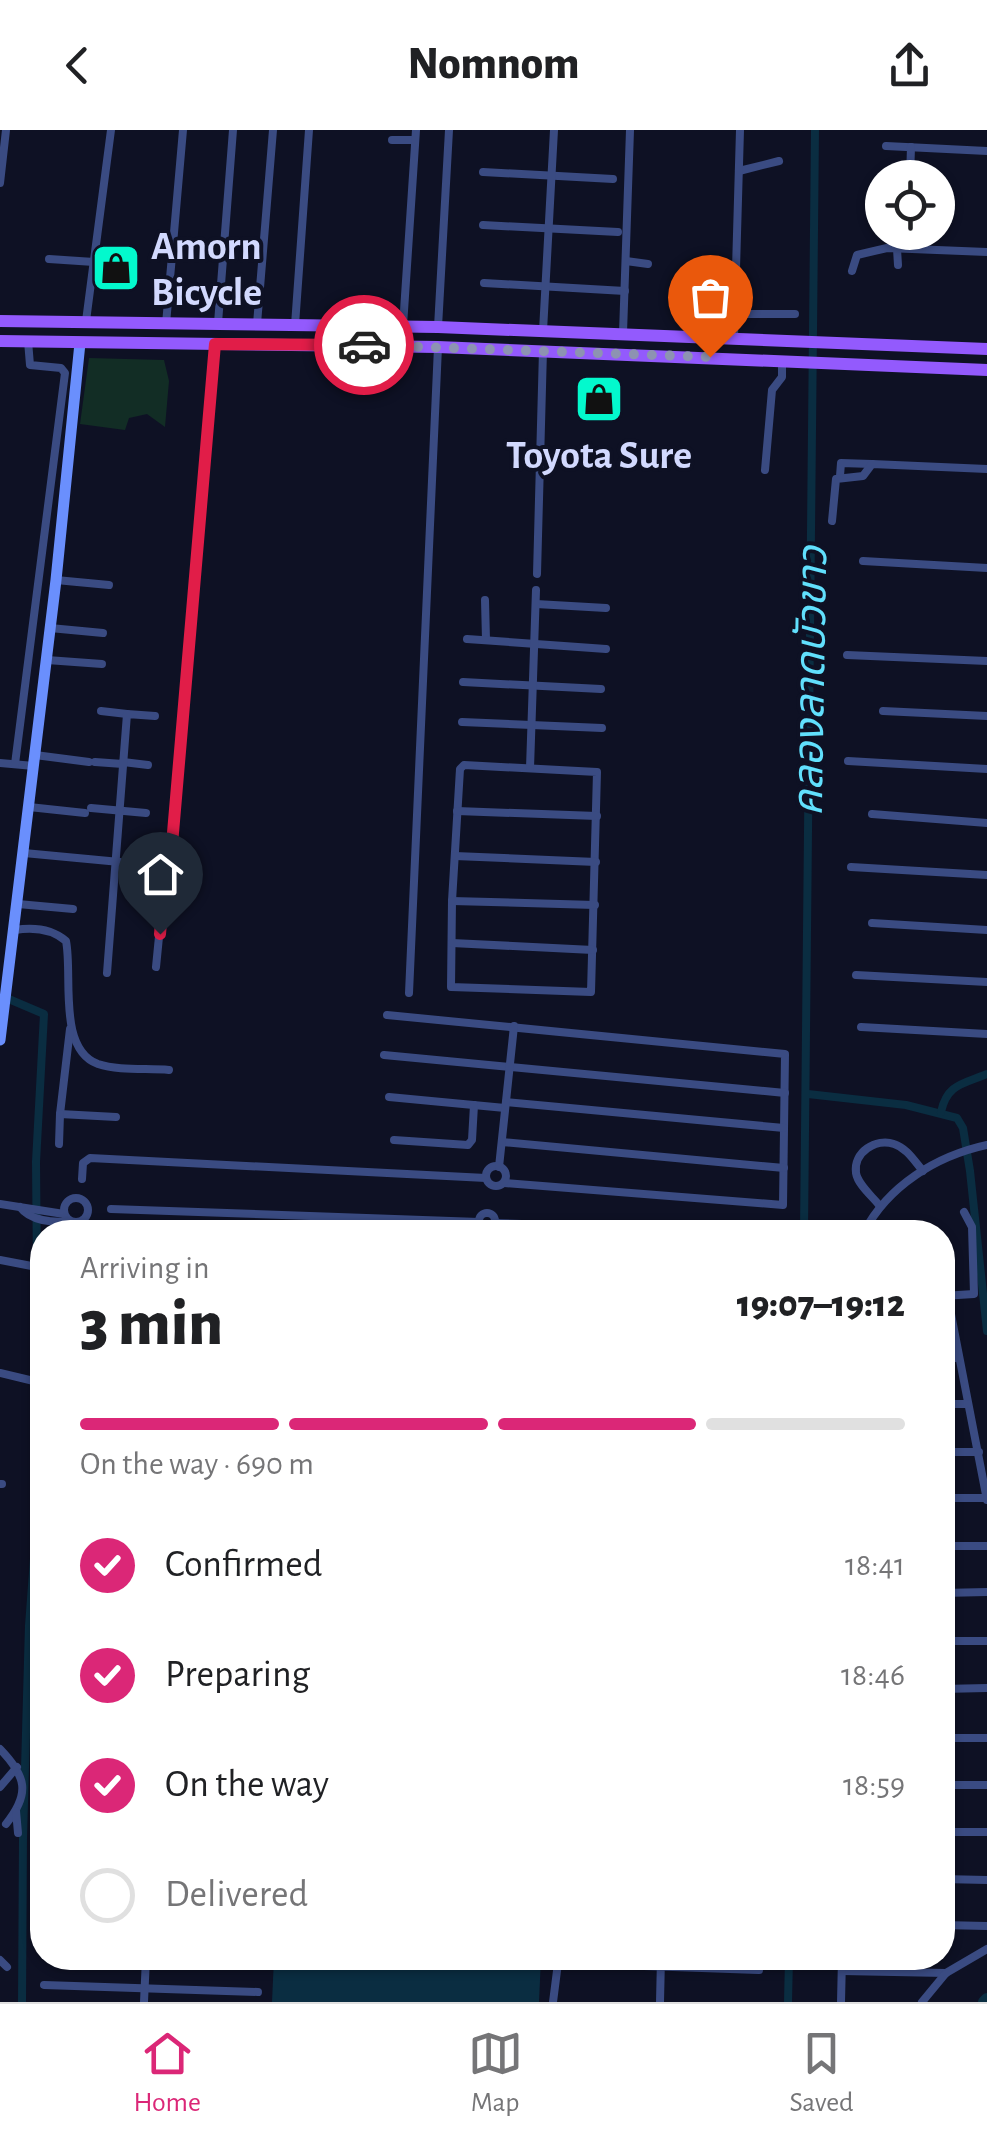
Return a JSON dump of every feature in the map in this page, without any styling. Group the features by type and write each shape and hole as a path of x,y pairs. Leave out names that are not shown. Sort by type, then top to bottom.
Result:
{"main road":[{"path":"0,321 548,330 987,349"},
{"path":"80,343 86,321"},
{"path":"524,330 530,343 526,350"},
{"path":"547,351 548,330"},
{"path":"0,340 438,347 987,370"}],"street":[{"path":"0,183 6,130"},
{"path":"86,321 111,130"},
{"path":"166,324 183,130"},
{"path":"218,324 233,130"},
{"path":"258,324 273,130"},
{"path":"295,325 309,130"},
{"path":"403,326 416,130"},
{"path":"438,327 449,130"},
{"path":"548,330 546,286 554,130"},
{"path":"623,333 630,130"},
{"path":"734,338 740,130"},
{"path":"392,140 415,140"},
{"path":"886,146 987,151"},
{"path":"911,160 912,147"},
{"path":"739,171 779,161"},
{"path":"484,172 614,180"},
{"path":"484,225 618,232"},
{"path":"852,271 857,255 885,250"},
{"path":"897,250 898,265"},
{"path":"927,250 987,252"},
{"path":"49,259 94,262"},
{"path":"626,261 648,264"},
{"path":"484,283 625,290"},
{"path":"744,314 794,314"},
{"path":"0,1040 56,580 64,443 65,372 61,368 30,365 28,341"},
{"path":"14,764 80,343"},
{"path":"156,967 166,866 171,856 215,344"},
{"path":"409,994 438,347"},
{"path":"537,574 547,351"},
{"path":"765,470 772,390 788,360"},
{"path":"832,521 833,482 840,476 863,476 872,464 987,470"},
{"path":"863,561 987,568"},
{"path":"56,580 109,585"},
{"path":"530,768 536,590"},
{"path":"486,600 486,640"},
{"path":"536,604 606,608"},
{"path":"50,628 103,633"},
{"path":"467,639 606,649"},
{"path":"847,654 987,661"},
{"path":"46,660 102,664"},
{"path":"463,682 601,689"},
{"path":"101,711 154,716"},
{"path":"883,711 987,716"},
{"path":"107,973 127,714"},
{"path":"462,722 602,728"},
{"path":"848,761 987,769"},
{"path":"0,763 148,765"},
{"path":"464,765 530,768 597,772 591,992 451,987 457,812 464,765"},
{"path":"29,808 146,813"},
{"path":"457,812 597,816"},
{"path":"872,814 987,822"},
{"path":"24,853 141,864"},
{"path":"455,856 596,862"},
{"path":"851,867 987,875"},
{"path":"452,900 595,906"},
{"path":"18,904 72,908"},
{"path":"872,923 987,930"},
{"path":"16,930 55,932 66,941 71,1024 60,1144"},
{"path":"452,943 592,950"},
{"path":"856,975 987,982"},
{"path":"82,1179 83,1163 90,1158 486,1178 494,1186 504,1182 782,1206 783,1053 387,1015"},
{"path":"71,1024 80,1052 102,1066 169,1070"},
{"path":"504,1182 506,1177 499,1167 514,1026"},
{"path":"861,1027 987,1034"},
{"path":"384,1055 785,1093"},
{"path":"389,1097 784,1128"},
{"path":"394,1140 468,1146 472,1140 474,1105"},
{"path":"60,1114 116,1117"},
{"path":"502,1142 784,1168"},
{"path":"880,1205 856,1173 864,1150 876,1143 892,1143 906,1151 924,1171"},
{"path":"871,1220 880,1205 924,1171 967,1150 987,1145"},
{"path":"486,1178 489,1169 499,1167"},
{"path":"67,1218 64,1205 80,1195 93,1208 82,1220"},
{"path":"0,1204 73,1220"},
{"path":"111,1209 422,1220"},
{"path":"955,1295 974,1294 972,1227 964,1212"},
{"path":"0,1260 30,1266"},
{"path":"955,1336 987,1499 955,1498"},
{"path":"0,1373 30,1380"},
{"path":"955,1404 966,1404"},
{"path":"955,1452 979,1452"},
{"path":"955,1546 987,1546"},
{"path":"955,1593 987,1592"},
{"path":"955,1641 987,1641"},
{"path":"955,1689 987,1688"},
{"path":"955,1738 987,1738"},
{"path":"0,1749 17,1766 22,1781 16,1810 18,1834"},
{"path":"0,1787 17,1766"},
{"path":"955,1786 987,1786"},
{"path":"6,1824 16,1810"},
{"path":"955,1832 987,1832"},
{"path":"955,1879 987,1880"},
{"path":"955,1925 987,1926"},
{"path":"955,1968 987,1949"},
{"path":"144,2002 146,1970"},
{"path":"552,2002 557,1970"},
{"path":"660,2002 661,1970"},
{"path":"922,2002 951,1970"},
{"path":"840,2002 842,1971 946,1973"},
{"path":"44,1984 258,1992"}],"green space":[{"path":"89,358 164,360 169,381 165,427 147,414 129,418 125,430 80,424"}],"water":[{"path":"273,1970 540,1970 539,2002 272,2002"}],"waterway":[{"name":"คลองลาดบัวขาว","path":"804,1220 815,130"},
{"path":"4,997 44,1014 37,1220"},
{"path":"941,1112 952,1090 987,1074"},
{"path":"808,1094 906,1105 957,1118 963,1128 970,1171 987,1331"},
{"path":"22,2002 30,1612"},
{"name":"คลองลาดบัวขาว","path":"788,2002 789,1970"},
{"path":"984,2002 987,1999"}],"way so far":[{"path":"364,345 710,357"}],"place":[{"name":"Amorn Bicycle","path":"116,268"},
{"name":"Toyota Sure","path":"599,399"}],"route":[{"path":"160,934 166,866 171,856 215,344 364,345"}]}
